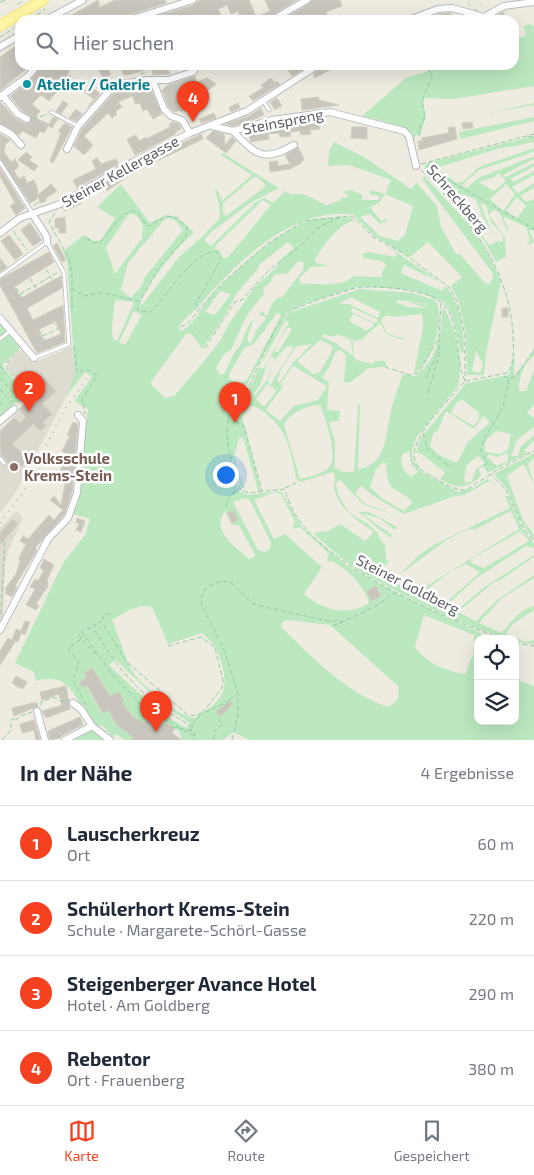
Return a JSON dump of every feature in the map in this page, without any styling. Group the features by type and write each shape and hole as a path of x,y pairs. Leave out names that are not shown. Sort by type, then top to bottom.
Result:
{"main road":[{"path":"23,15 44,5"},
{"path":"0,26 15,19"}],"street":[{"path":"60,15 84,0"},
{"path":"142,15 172,3 190,0"},
{"path":"281,15 307,0"},
{"path":"488,15 504,6 534,2"},
{"path":"421,15 438,8 452,8 477,15"},
{"path":"0,47 15,38"},
{"path":"27,119 18,114 1,96 33,70"},
{"path":"66,149 78,126 112,88 122,84 168,80 190,75 195,70"},
{"name":"Steiner Kellergasse","path":"0,232 20,218 60,204 190,133 212,126 264,102 284,85 310,70"},
{"path":"158,92 168,80"},
{"path":"152,81 164,109 171,116 179,117 190,133"},
{"name":"Steinspreng","path":"212,126 233,131 272,120 330,112 380,124 406,133 409,136 416,166"},
{"path":"0,128 11,134 21,145"},
{"path":"233,131 242,141 263,154 278,154 294,145"},
{"path":"33,215 48,237 47,242"},
{"path":"0,318 34,358"},
{"path":"0,420 13,405"},
{"path":"0,630 48,539 68,518 74,504 77,493 83,421 78,415"},
{"path":"73,703 92,726 110,740"},
{"path":"37,710 45,740"},
{"path":"65,740 92,726"}],"lane":[{"path":"264,102 269,110"},
{"path":"51,112 78,126"},
{"path":"0,162 33,215"},
{"path":"0,276 47,242 62,270 69,344 34,358"},
{"path":"0,339 10,330"},
{"path":"0,458 4,463"}],"path":[{"path":"0,2 6,0"},
{"path":"16,4 23,0"},
{"path":"468,3 471,0"},
{"path":"0,36 15,27"},
{"path":"419,136 420,127 425,117 422,100 432,77 429,70"},
{"path":"179,117 193,86 190,75"},
{"path":"27,119 41,117 51,112"},
{"path":"416,166 425,162 534,134"},
{"path":"528,136 534,138"},
{"name":"Schreckberg","path":"416,166 455,205 493,258 510,307 513,353 511,367 503,375"},
{"path":"424,174 425,167 428,168 534,229"},
{"path":"33,206 40,201"},
{"path":"455,205 473,220"},
{"path":"86,238 95,243 101,242 128,211 133,210 137,212 146,225 150,226 166,216 171,216 184,224 188,232 186,237 163,262 139,301 139,311 150,312 180,276 206,253 217,252 221,259 196,303 198,310"},
{"path":"205,348 235,302 242,300 266,273 304,243 316,229 343,216"},
{"path":"182,327 189,322 232,273 280,236 304,221 343,216 355,218 372,237 403,253 450,288 457,301 465,335 465,381 418,438 414,453 417,465 423,471 458,490 472,487 489,474 534,451"},
{"path":"50,222 69,259 72,272 72,317"},
{"path":"11,229 30,255"},
{"path":"46,269 52,280"},
{"path":"16,288 21,296 62,270"},
{"path":"30,278 36,288"},
{"path":"298,482 284,489 249,494 239,487 230,458 227,422 236,404 249,387 283,318 293,309 360,287 412,291 442,302 449,312 456,333 461,374 465,381"},
{"path":"72,288 78,294 80,292 86,296 96,292 139,301"},
{"path":"428,393 439,356 442,302"},
{"path":"42,336 58,329 55,323"},
{"path":"39,330 44,340"},
{"path":"74,338 76,372 86,369 97,375 82,400 85,412 83,421"},
{"path":"385,367 415,374 425,364 439,338"},
{"path":"0,389 13,405 28,393 7,369 7,362 23,346"},
{"path":"426,379 439,347"},
{"path":"465,381 503,375 509,378 516,376 534,350"},
{"path":"0,366 5,372 0,377 18,397"},
{"path":"509,378 503,405 481,448 487,462 484,467 506,490 523,527 534,542"},
{"path":"0,402 5,408"},
{"path":"236,404 238,412 235,421 244,426 263,492"},
{"path":"422,432 428,450 452,468"},
{"path":"226,508 228,498 239,487"},
{"name":"Steiner Goldberg","path":"284,489 298,519 346,564 396,591 493,635"},
{"path":"1,616 5,539"},
{"path":"0,559 4,560"},
{"path":"232,740 238,715 238,694 223,647 202,606 201,598 205,589 214,583 224,581 232,583 252,603 328,620 346,621"},
{"path":"332,626 378,605 396,591"},
{"path":"99,656 92,652 79,634 84,629 93,628 94,625 102,621 105,614 113,614"},
{"path":"102,621 127,662 188,715 194,716 204,711 209,711 238,694"},
{"path":"93,628 120,671 160,708 193,727"},
{"path":"82,632 112,674 144,707 194,736"},
{"path":"168,646 201,637 215,648 223,682 222,688 191,731"},
{"path":"81,639 68,651 79,662 74,675 75,684 84,698 87,708 86,718"},
{"path":"519,644 534,646"},
{"path":"225,708 228,701"},
{"path":"214,740 214,731 222,724 218,718"},
{"path":"172,727 195,733 192,740"}],"shaded area":[{"path":"72,346 76,374 66,397 14,495 0,513 0,430 32,396 8,369 8,362 21,350 33,363"},
{"path":"16,511 23,518 8,551 5,564 3,620 0,626 0,528"}],"green space":[{"path":"529,24 534,26 534,86 453,99 425,98 423,104 426,117 421,133 415,136 415,140 410,134 397,126 362,116 406,78 427,70 519,70 519,38 526,36 524,26"},
{"path":"534,103 534,105 487,113"},
{"path":"534,117 534,121 460,139 459,132"},
{"path":"534,136 534,142 497,149 436,168 457,183 464,181 479,167 534,148 534,151 528,154 479,170 462,185 467,188 478,178 534,156 534,159 503,175 506,177 534,163 534,166 511,179 514,182 534,171 534,175 512,187 518,193 534,183 534,188 520,196 526,202 534,199 534,231 529,230 534,242 526,246 530,240 526,227 505,217 503,218 509,230 507,231 499,212 493,210 489,215 505,237 506,257 496,262 482,237 425,172 427,163","holes":["499,173 506,181 494,191 478,182 493,178","439,177 458,190 459,203 437,180","506,184 515,194 503,211 490,199","461,194 475,199 482,214 471,220 461,205","517,197 526,206 517,218 506,211","480,203 486,205 491,222 503,235 503,242 498,241 489,245 472,221 482,215 493,236"]},
{"path":"334,142 364,157 411,189 417,183 437,206 441,227 456,254 460,254 485,283 489,284 493,278 492,272 422,179 424,176 473,229 491,259 501,282 486,353 484,375 467,375 466,335 459,301 451,286 462,277 428,242 410,257 374,236 354,215 331,215 309,219 287,228 267,241 230,272 179,327 181,331 186,328 211,296 231,276 283,234 308,221 323,218 350,217 360,227 353,221 348,222 337,231 326,243 315,260 316,263 328,266 311,267 299,278 301,284 336,284 349,280 354,276 382,277 382,272 386,265 382,261 363,258 362,254 368,252 396,257 397,254 386,245 440,282 404,265 401,273 442,291 445,286 450,292 458,308 464,353 461,353 450,311 443,301 412,290 359,286 307,303 287,312 279,327 291,312 360,289 412,293 435,300 439,317 436,339 427,360 414,373 423,328 422,314 393,317 386,315 381,320 387,334 403,338 404,340 387,335 380,323 361,340 355,341 337,332 353,341 354,357 359,361 374,364 374,361 385,361 387,366 367,369 351,382 344,382 346,355 340,350 335,352 330,366 322,378 329,382 327,410 340,411 339,421 329,422 335,441 335,468 343,472 354,472 358,405 360,405 358,469 368,466 381,454 392,407 403,374 415,376 433,355 437,346 442,309 444,308 458,346 460,377 458,386 416,438 412,452 413,460 422,472 458,492 473,488 487,479 501,487 489,481 464,495 455,496 404,514 378,499 361,486 355,493 364,503 402,518 363,504 340,480 336,483 338,494 349,513 367,523 377,532 385,545 386,558 389,562 378,572 379,576 417,592 519,529 511,511 476,529 468,529 448,539 399,575 418,556 433,545 510,508 505,496 507,495 522,528 534,544 534,548 526,546 475,579 446,606 456,611 483,588 534,555 534,557 499,581 494,582 458,612 476,621 496,601 534,575 534,578 501,599 479,623 502,633 520,613 534,606 534,610 513,624 506,632 508,635 495,635 480,630 430,608 381,583 348,563 313,533 328,531 340,524 365,541 374,532 346,511 335,492 333,472 301,482 297,480 284,434 273,419 264,412 250,406 242,417 261,490 258,491 243,437 239,438 234,457 245,490 241,486 232,459 229,460 239,491 248,495 281,491 302,527 346,565 396,593 483,634 474,635 474,725 519,725 519,680 534,686 534,740 249,740 233,732 223,740 182,740 179,731 165,722 162,726 149,716 144,724 131,715 122,702 124,700 119,692 110,696 92,668 85,673 87,677 80,681 80,686 86,686 102,713 108,710 118,726 133,737 131,740 124,740 117,734 113,737 103,727 97,726 66,684 58,680 48,679 36,681 34,672 15,663 63,563 85,535 90,519 73,514 88,409 74,401 92,377 85,372 66,397 75,374 67,260 63,251 84,235 94,241 101,240 115,218 97,207 121,184 150,223 166,215 177,217 194,232 157,274 139,303 142,305 179,257 220,218 215,190 217,189 222,201 252,175 221,155 223,153 279,188 250,203 211,232 204,240 211,246 256,202 265,198 273,203 285,191 290,194 303,194 327,205 341,200 340,198 349,197 342,192 351,190 362,195 362,200 379,200 379,196 369,194 371,190 385,194 391,180 349,165 328,166 329,151","holes":["254,177 257,177 265,184 265,187 226,216 223,212 223,203","385,194 413,206 405,235 398,241 380,236 360,217 370,214 380,224 387,221 386,219 381,221 370,207 379,203","263,200 271,205 227,258 223,258 219,250 214,249","129,214 136,215 143,225 142,238 115,274 106,247","169,218 176,221 183,230 144,278 143,284 131,298 121,290 128,263 164,220","288,242 294,248 279,261 277,267 255,287 228,325 221,340 205,360 174,396 165,398 151,382 186,334 192,334 202,349 221,322 235,295 258,269 259,265","297,262 304,263 303,270 282,297 274,301 268,315 265,315 262,310 259,315 266,317 257,329 251,343 249,343 247,338 254,319 249,324 240,346 235,351 224,374 220,375 216,368 225,353 231,350 247,315 264,294 263,288 271,282 274,275 288,273","220,291 231,294 215,315 205,312","351,297 380,312 378,318 349,304 339,304","115,300 134,302 117,341 113,340 112,328","397,300 428,305 408,302 427,308 407,307 396,302","352,308 378,321 375,323 351,312","134,311 142,315 125,345 119,342","277,313 281,315 247,380 240,383 229,379 229,374 245,347 254,344","353,314 373,323 373,326 367,331 349,321","285,321 289,322 278,343 288,327 292,329 278,352 275,352 276,347 270,358 272,356 274,359 267,380 255,396 254,393 260,385 268,360 264,368 261,369 260,366 247,392 244,390 272,339 260,365","323,334 334,337 337,334 351,341 353,356 334,342 322,337","320,340 331,345 333,349 320,372 313,374 297,361","311,344 293,363 279,383 277,381 281,369 296,347","292,346 293,349 270,385 268,382 273,362 286,347","476,350 483,365 480,373 472,371","293,366 327,386 318,400 294,406 280,421 266,410 283,386 280,384","267,384 277,390 265,406 256,399","315,405 321,406 333,455 332,462 323,472 300,479 284,425 289,417 306,408","409,451 411,463 418,472 411,477 406,472 402,467 401,460 403,454","382,463 386,463 390,486 413,502 404,511 383,499 370,487 376,469","275,492 281,494 295,522 292,529 300,527 329,554 327,561 333,562 346,570 364,590 369,603 352,610 335,610 311,600 304,594 322,567 285,534 274,539 254,500","245,498 250,500 271,543 270,548 265,552 258,550 233,502","225,511 232,525 239,525 255,555 253,558 249,559 226,538 220,525","521,531 529,541 484,568 471,563 471,559","466,564 480,572 443,605 423,597 422,593 453,570","142,606 152,607 168,644 202,633 215,647 219,655 224,684 223,691 216,702 195,718 171,707 135,675 112,620 129,610","424,615 474,635 473,655 465,674 450,671 425,658 415,647","287,620 330,625 398,686 398,698 388,707 358,693 318,662 281,627 282,622","116,660 162,704 190,723 186,728 157,710 109,665"]},
{"path":"0,324 20,348 3,364 4,368 26,393 0,418"},
{"path":"534,348 534,356 530,359 521,376 519,391 526,391 534,370 534,404 527,413 534,418 534,427 517,440 511,456 518,456 521,446 534,435 534,441 524,450 526,453 534,450 489,472 484,466 479,469 481,476 466,486 451,485 440,479 445,472 420,453 416,453 420,439 466,383 509,375 515,353 514,376 528,359","holes":["463,400 479,413 479,419 474,426 451,413 457,402","446,411 474,429 483,416 490,422 468,442 457,463 439,455 430,446 434,431 437,432","497,431 511,434 508,450 500,454 486,452 485,443","508,453 508,461 497,466 487,457 489,454 497,457","478,456 485,463 476,469 472,481 466,483 464,479 467,465"]},
{"path":"534,453 534,458 528,464 534,486 525,466 522,465 507,476 523,520 534,535 534,540 519,518 507,489 494,474"},
{"path":"351,506 359,512 369,512 397,527 395,530 379,518 361,513 392,535 390,538"},
{"path":"519,640 525,642 534,640 534,644 519,642"},
{"path":"89,729 103,740 70,740"}],"building":[{"path":"98,0 100,7 115,0 165,0 166,3 128,15 72,15"},
{"path":"200,0 249,0 255,15 239,15 238,11 231,14 227,5 218,9 221,15 161,15 194,5"},
{"path":"265,0 297,0 272,15 261,15 270,11"},
{"path":"312,0 340,0 342,6 326,12 327,15 290,15 309,4"},
{"path":"451,13 451,15 437,15"},
{"path":"15,46 15,70 25,70 0,91 0,57"},
{"path":"39,70 70,70 66,77 71,75 49,101 41,95 32,104 40,111 35,118 49,124 44,133 40,131 36,138 22,131 19,135 0,123 0,102 15,118 25,124 30,123 31,116 21,110 10,96 31,80"},
{"path":"99,70 108,70 111,74 104,79"},
{"path":"145,70 128,75 124,75 122,71"},
{"path":"152,70 168,70 170,74 153,75"},
{"path":"288,70 302,70 292,76"},
{"path":"317,70 330,70 315,78 313,74"},
{"path":"195,76 197,82 207,78 216,84 198,98 195,83 179,91 184,101 177,104 181,110 174,112 168,106 162,90 168,85"},
{"path":"271,78 275,83 277,81 280,84 253,101 249,96 263,88 261,85"},
{"path":"89,85 100,94 88,107 94,99 84,92"},
{"path":"149,85 162,114 153,119 147,109 143,111 140,103 135,104 133,96 127,98 118,102 122,107 115,112 117,114 112,118 108,113 84,136 93,145 84,155 74,146 82,129 115,92"},
{"path":"318,97 319,100 339,105 302,110 301,99"},
{"path":"277,98 282,106 275,110 270,102"},
{"path":"63,101 68,104 61,114 56,111"},
{"path":"238,103 240,108 231,112 229,107"},
{"path":"261,108 264,115 233,126 226,124 249,116"},
{"path":"76,109 82,114 76,121 69,118"},
{"path":"214,113 216,118 201,123 199,119"},
{"path":"53,117 58,119 52,128 48,126"},
{"path":"318,119 320,129 310,130 311,134 301,135 300,131 290,132 291,136 280,137 279,133 268,134 269,139 251,142 248,132 273,125"},
{"path":"173,122 179,124 181,129 175,132 176,134 135,155 127,139 136,135 139,141 146,137 146,139 170,127 169,124"},
{"path":"472,122 473,128 463,129 462,123"},
{"path":"65,123 72,127 53,163 50,161 61,133 58,131"},
{"path":"352,127 367,127 367,139 351,138"},
{"path":"455,127 457,139 419,150 418,141 422,141 422,138 449,133 448,128"},
{"path":"213,131 224,134 225,145 232,137 236,141 226,153 206,138"},
{"path":"0,134 10,140 5,145 4,152 11,162 15,159 19,166 14,171 19,179 24,176 27,183 34,180 38,190 37,199 30,203 0,159"},
{"path":"201,134 203,139 134,172 107,191 105,187 94,194 92,191 135,166"},
{"path":"298,147 304,159 301,163 290,169 270,172 269,162 278,161 278,166 290,164 285,155"},
{"path":"26,152 32,157 29,160 38,166 34,171 18,160"},
{"path":"97,158 101,164 116,159 119,164 77,188 73,180 96,169 92,161"},
{"path":"0,168 25,208 16,215 10,206 15,203 0,176"},
{"path":"51,184 57,191 46,198 46,201 40,203 38,195"},
{"path":"80,198 82,203 65,211 63,208"},
{"path":"65,217 66,233 59,233 59,228 55,228 55,219"},
{"path":"30,223 42,240 33,246 21,230"},
{"path":"9,235 23,254 15,260 1,241"},
{"path":"57,243 66,260 62,262 53,246"},
{"path":"49,252 54,262 14,287 21,298 61,276 62,288 27,308 33,320 63,305 65,342 37,353 0,285 0,279","holes":["56,321 61,334 43,341 38,330"]},
{"path":"0,258 7,267 0,272"},
{"path":"502,308 508,308 508,317 502,317"},
{"path":"41,375 56,391 42,404 52,414 43,422 46,426 41,431 33,424 12,444 29,459 15,472 1,454 0,432 14,418 20,423 26,417 19,409 27,402 32,407 41,399 29,386"},
{"path":"73,422 78,424 72,492 64,515 35,548 37,550 15,586 17,587 12,597 5,593 7,590 5,589 16,574 20,562 19,558 26,544 20,541 23,536 28,539 49,515 54,520 63,510 50,500 54,496 61,505 67,474 60,470 69,455 62,451 70,436 67,435"},
{"path":"233,511 238,520 232,523 227,513"},
{"path":"77,518 85,521 81,532 76,530 79,524 76,523"},
{"path":"13,519 18,524 0,545 0,533"},
{"path":"44,559 54,565 47,580 48,586 36,604 39,606 36,610 26,605 35,589 30,587 35,579 38,581 44,570 40,568"},
{"path":"376,586 381,596 371,601 367,591"},
{"path":"25,621 30,622 25,635 21,633 18,642 12,640 16,629 21,631"},
{"path":"8,638 15,642 0,665 0,651"},
{"path":"92,668 110,696 119,692 124,701 122,702 131,715 144,724 149,716 163,725 165,722 175,729 172,733 182,740 131,740 133,737 118,726 108,710 103,713 87,686 80,686 80,682 87,677 84,673"},
{"path":"16,676 27,682 23,689 12,683"},
{"path":"66,686 70,709 46,718 42,711 62,705 59,694 42,700 40,692"},
{"path":"230,701 233,704 220,717 216,712"},
{"path":"37,703 38,706 14,716 12,708"},
{"path":"80,717 83,725 60,738 50,740 48,731"},
{"path":"34,720 40,740 36,740 34,730 22,733 20,724"}],"railway":[{"path":"475,10 485,0"},
{"path":"0,523 21,495 63,412 89,375"}],"place":[{"name":"Atelier / Galerie","path":"27,84"},
{"name":"Rebentor","path":"193,122"},
{"name":"Schülerhort Krems-Stein","path":"29,412"},
{"name":"Lauscherkreuz","path":"235,423"},
{"name":"Volksschule Krems-Stein","path":"14,467"},
{"name":"Steigenberger Avance Hotel","path":"156,732"}]}
